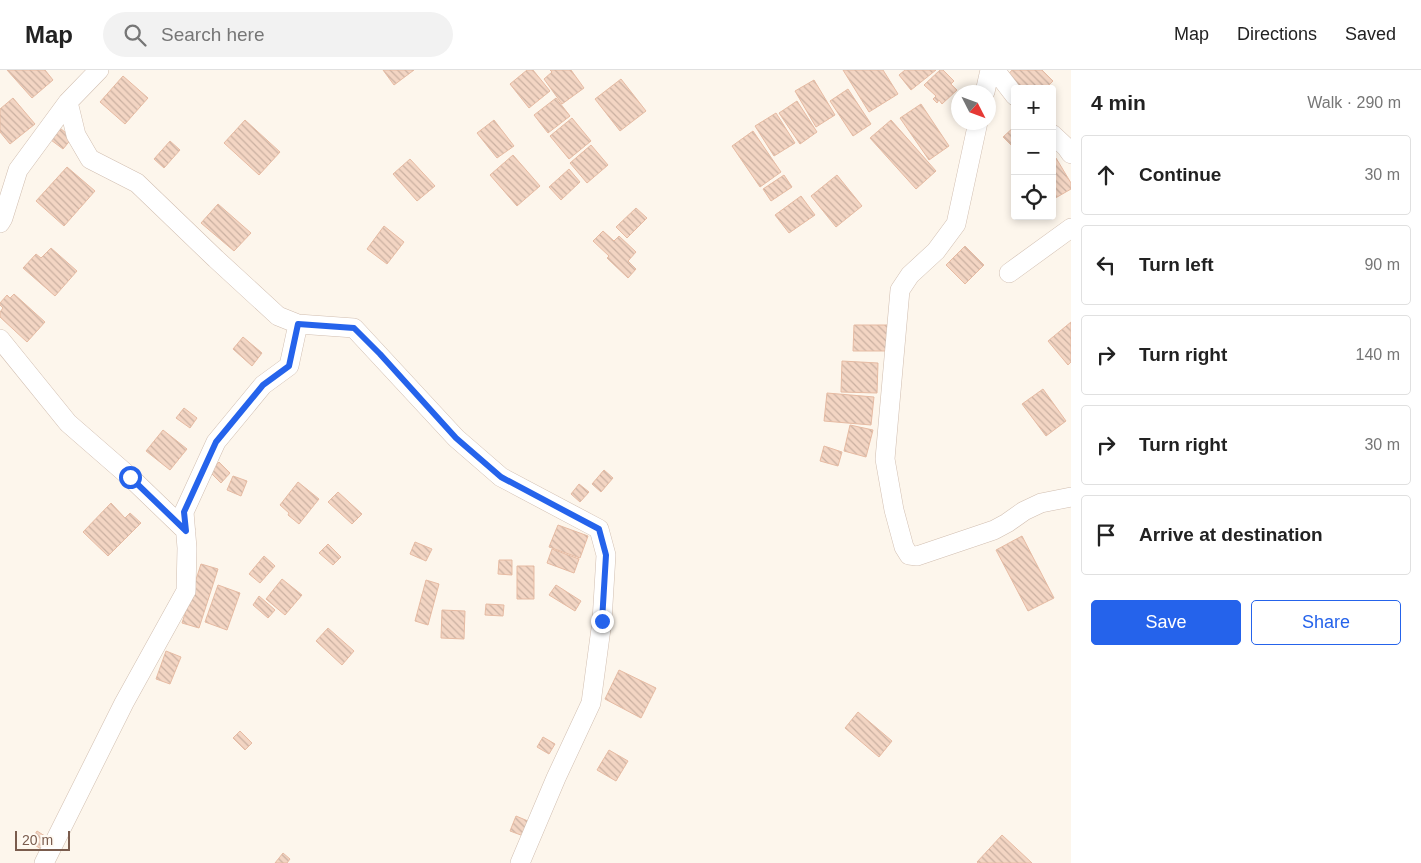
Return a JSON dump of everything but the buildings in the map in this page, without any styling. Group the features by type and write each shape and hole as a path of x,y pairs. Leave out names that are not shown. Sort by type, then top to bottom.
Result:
{"street":[{"path":"986,85 990,70"},
{"path":"995,70 1011,91"},
{"path":"0,223 18,170 68,102 97,71"},
{"path":"68,102 76,135 90,160 137,183 278,316 298,324 354,328 456,438 501,477 599,529 606,555 602,621 591,703 556,778 520,863"},
{"path":"976,130 956,224 936,251 910,275 900,290 885,458 894,510 904,547 909,555 917,556 994,530 1024,511 1041,503 1071,497"},
{"path":"1056,138 1071,154"},
{"path":"1009,273 1071,228"},
{"path":"44,863 124,703 186,591 187,548 184,512 216,442 263,385 289,366 298,324"},
{"path":"0,339 68,423 130,477 186,531"}],"route":[{"path":"130,477 186,531 184,512 216,442 263,385 289,366 298,324 354,328 456,438 501,477 599,529 606,555 602,621"}]}
